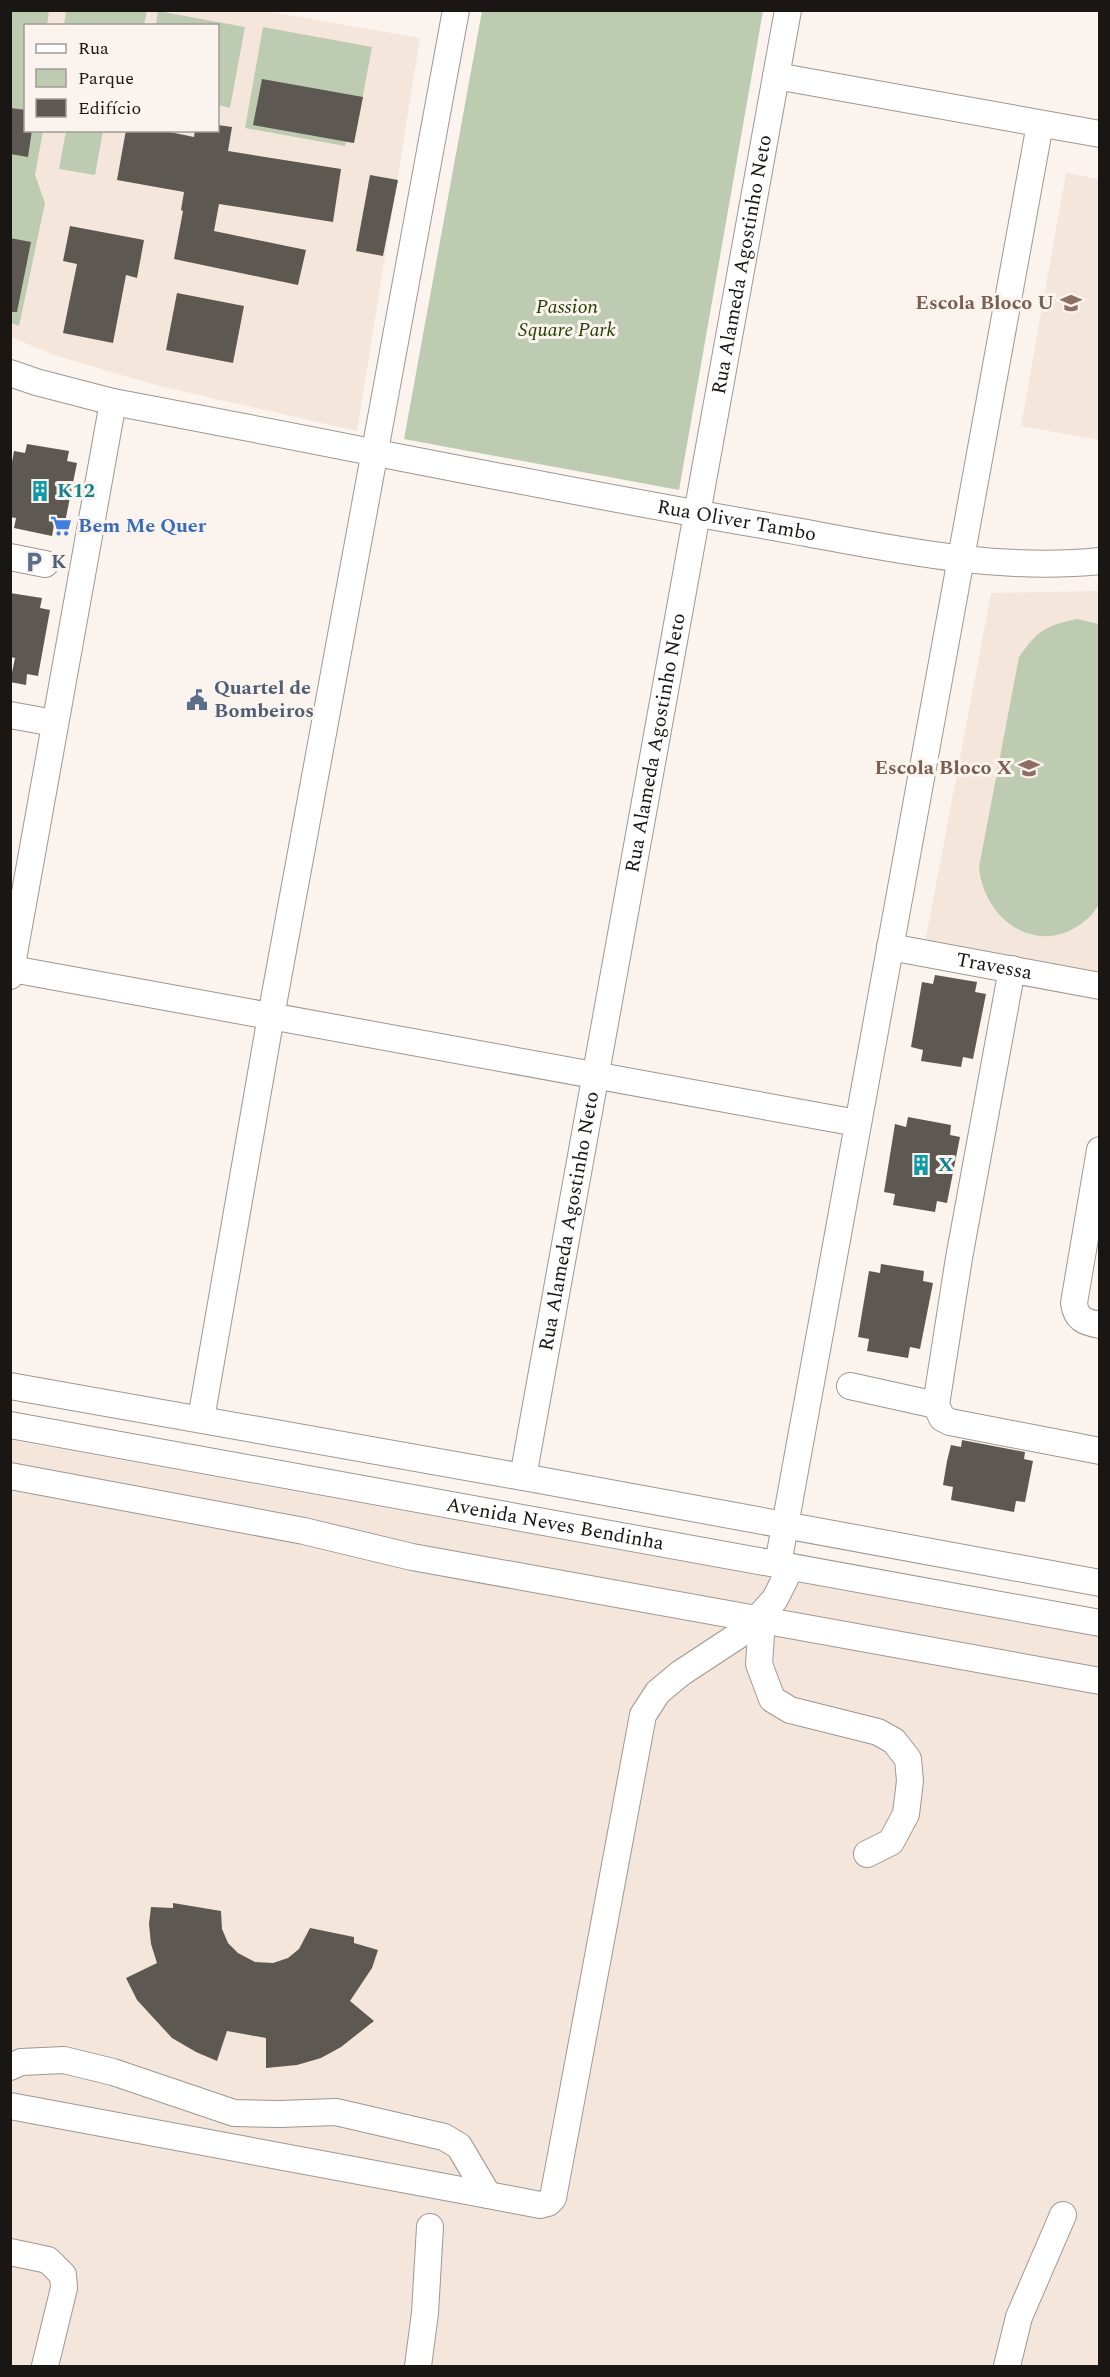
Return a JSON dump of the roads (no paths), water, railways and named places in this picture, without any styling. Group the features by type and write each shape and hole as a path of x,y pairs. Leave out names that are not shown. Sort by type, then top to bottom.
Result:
{"street":[{"name":"Rua Alameda Agostinho Neto","path":"523,1477 788,10"},
{"path":"201,1419 271,1016 376,452 449,12"},
{"path":"776,76 1100,134"},
{"path":"10,2106 540,2205 548,2203 553,2198 644,1715 658,1692 681,1673 760,1619 775,1599 784,1565 785,1526 1040,124"},
{"name":"Rua Oliver Tambo","path":"10,373 113,402 696,514 960,559 1040,565 1100,561"},
{"path":"113,402 11,973 271,1016 857,1123"},
{"path":"10,557 45,564"},
{"path":"10,715 54,723"},
{"name":"Travessa","path":"890,947 1100,986"},
{"path":"1012,969 959,1258 936,1405 942,1418 950,1422 1100,1451"},
{"path":"1100,1150 1074,1303 1075,1313 1080,1319 1100,1325"},
{"name":"Avenida Neves Bendinha","path":"10,1386 1100,1583"},
{"path":"850,1386 936,1405"},
{"name":"Avenida Neves Bendinha","path":"10,1425 1100,1623"},
{"path":"10,1476 304,1531 412,1557 1100,1681"},
{"path":"760,1619 759,1664 772,1699 790,1710 878,1732 894,1741 908,1759 910,1781 906,1814 891,1842 867,1854"},
{"path":"10,2067 21,2062 64,2060 113,2072 234,2113 336,2112 444,2137 459,2146 488,2195"},
{"path":"1006,2367 1019,2317 1064,2215"},
{"path":"418,2367 425,2313 430,2227"},
{"path":"10,2252 48,2260 63,2275 63,2288 45,2367"}],"place":[{"name":"Escola Bloco U","path":"1071,303"},
{"name":"K12","path":"40,491"},
{"name":"Bem Me Quer","path":"61,526"},
{"name":"K","path":"34,562"},
{"name":"Quartel de Bombeiros","path":"197,700"},
{"name":"Escola Bloco X","path":"1029,768"},
{"name":"X","path":"921,1165"}],"park label":[{"name":"Passion Square Park","path":"567,318"}]}
